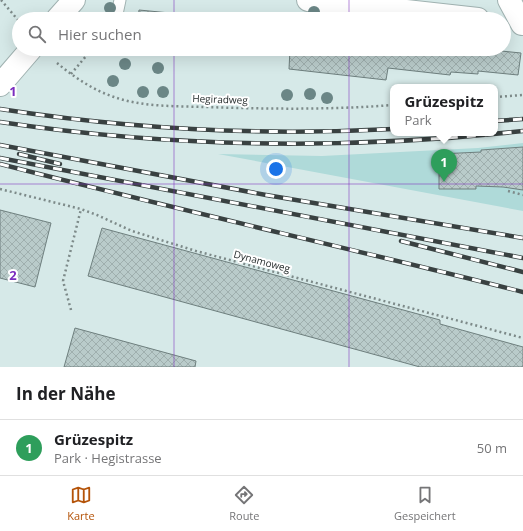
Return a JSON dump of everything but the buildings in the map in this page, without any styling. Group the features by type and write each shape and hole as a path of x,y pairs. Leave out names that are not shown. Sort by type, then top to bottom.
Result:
{"street":[{"path":"63,12 74,0"},
{"path":"308,0 419,6 446,12"},
{"path":"509,0 516,23"},
{"path":"2,82 25,56"}],"lane":[{"path":"117,12 120,0"}],"path":[{"path":"1,0 12,13"},
{"path":"71,74 87,56"},
{"name":"Hegiradweg","path":"57,63 71,74 99,91 115,98 139,103 162,105 322,108 390,105"},
{"path":"498,97 523,95"},
{"name":"Dynamoweg","path":"0,189 81,209 132,231 196,251 523,338"},
{"path":"508,191 523,195"},
{"path":"71,310 63,281 81,209"}],"shaded area":[{"path":"523,143 523,211 218,154 322,156 478,148"}],"railway":[{"path":"0,109 97,122 196,129 294,132 390,129"},
{"path":"498,121 523,119"},
{"path":"0,122 65,131 130,137 261,143 392,141 469,136"},
{"path":"498,133 523,131"},
{"path":"0,145 266,195 523,238"},
{"path":"19,154 60,164"},
{"path":"0,158 523,258"},
{"path":"0,164 523,292"},
{"path":"401,241 523,272"}],"place":[{"name":"Grüzespitz","path":"444,182"}]}
